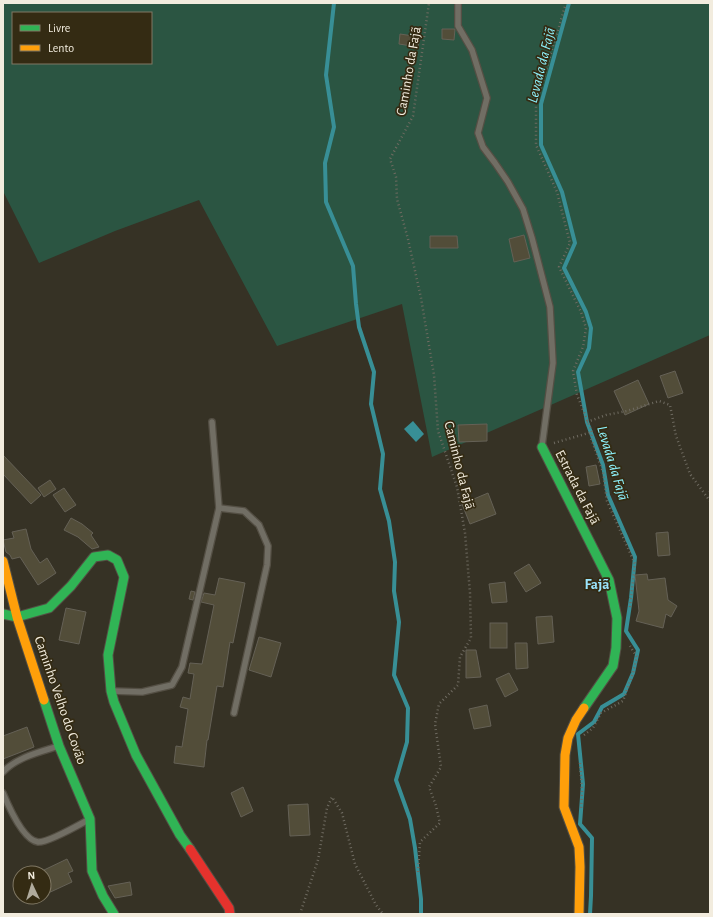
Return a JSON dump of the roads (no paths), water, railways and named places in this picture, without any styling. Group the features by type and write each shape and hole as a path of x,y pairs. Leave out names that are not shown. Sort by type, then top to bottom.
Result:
{"street":[{"name":"Estrada da Fajã","path":"542,447 609,580 617,618 616,648 613,666 576,720 568,738 565,756 564,807 579,847 579,914"},
{"path":"3,614 17,617 49,608 71,586 94,557 108,555 116,560 124,577 108,655 111,691 114,702 136,755 180,835 228,908 230,914"},
{"name":"Caminho Velho do Covão","path":"3,561 17,617 59,746 90,819 92,871 103,896 114,914"}],"lane":[{"name":"Estrada da Fajã","path":"458,3 458,26 472,50 487,98 478,133 483,147 508,182 523,209 550,306 553,362 542,447"},
{"path":"111,691 142,692 172,685 182,667 219,508 212,422"},
{"path":"219,508 244,511 259,525 268,546 267,565 234,713"},
{"path":"3,772 20,759 59,746"},
{"path":"3,793 23,831 31,840 39,842 49,839 90,819"}],"water":[{"path":"413,421 424,434 416,442 404,429"}],"waterway":[{"path":"334,3 326,75 334,127 325,163 326,202 353,266 359,327 374,372 371,404 383,454 380,489 389,521 395,562 394,591 399,622 394,675 408,708 407,742 396,780 410,819 421,899 421,914"},
{"name":"Levada da Fajã","path":"569,3 541,104 541,145 562,192 575,243 564,268 586,312 591,328 589,348 578,372 587,422 603,465 608,495 635,557 626,631 638,650 633,673 624,694 602,707 594,722 578,734 583,784 580,824 592,838 590,914"}],"district":[{"name":"Fajã","path":"597,584"}]}
